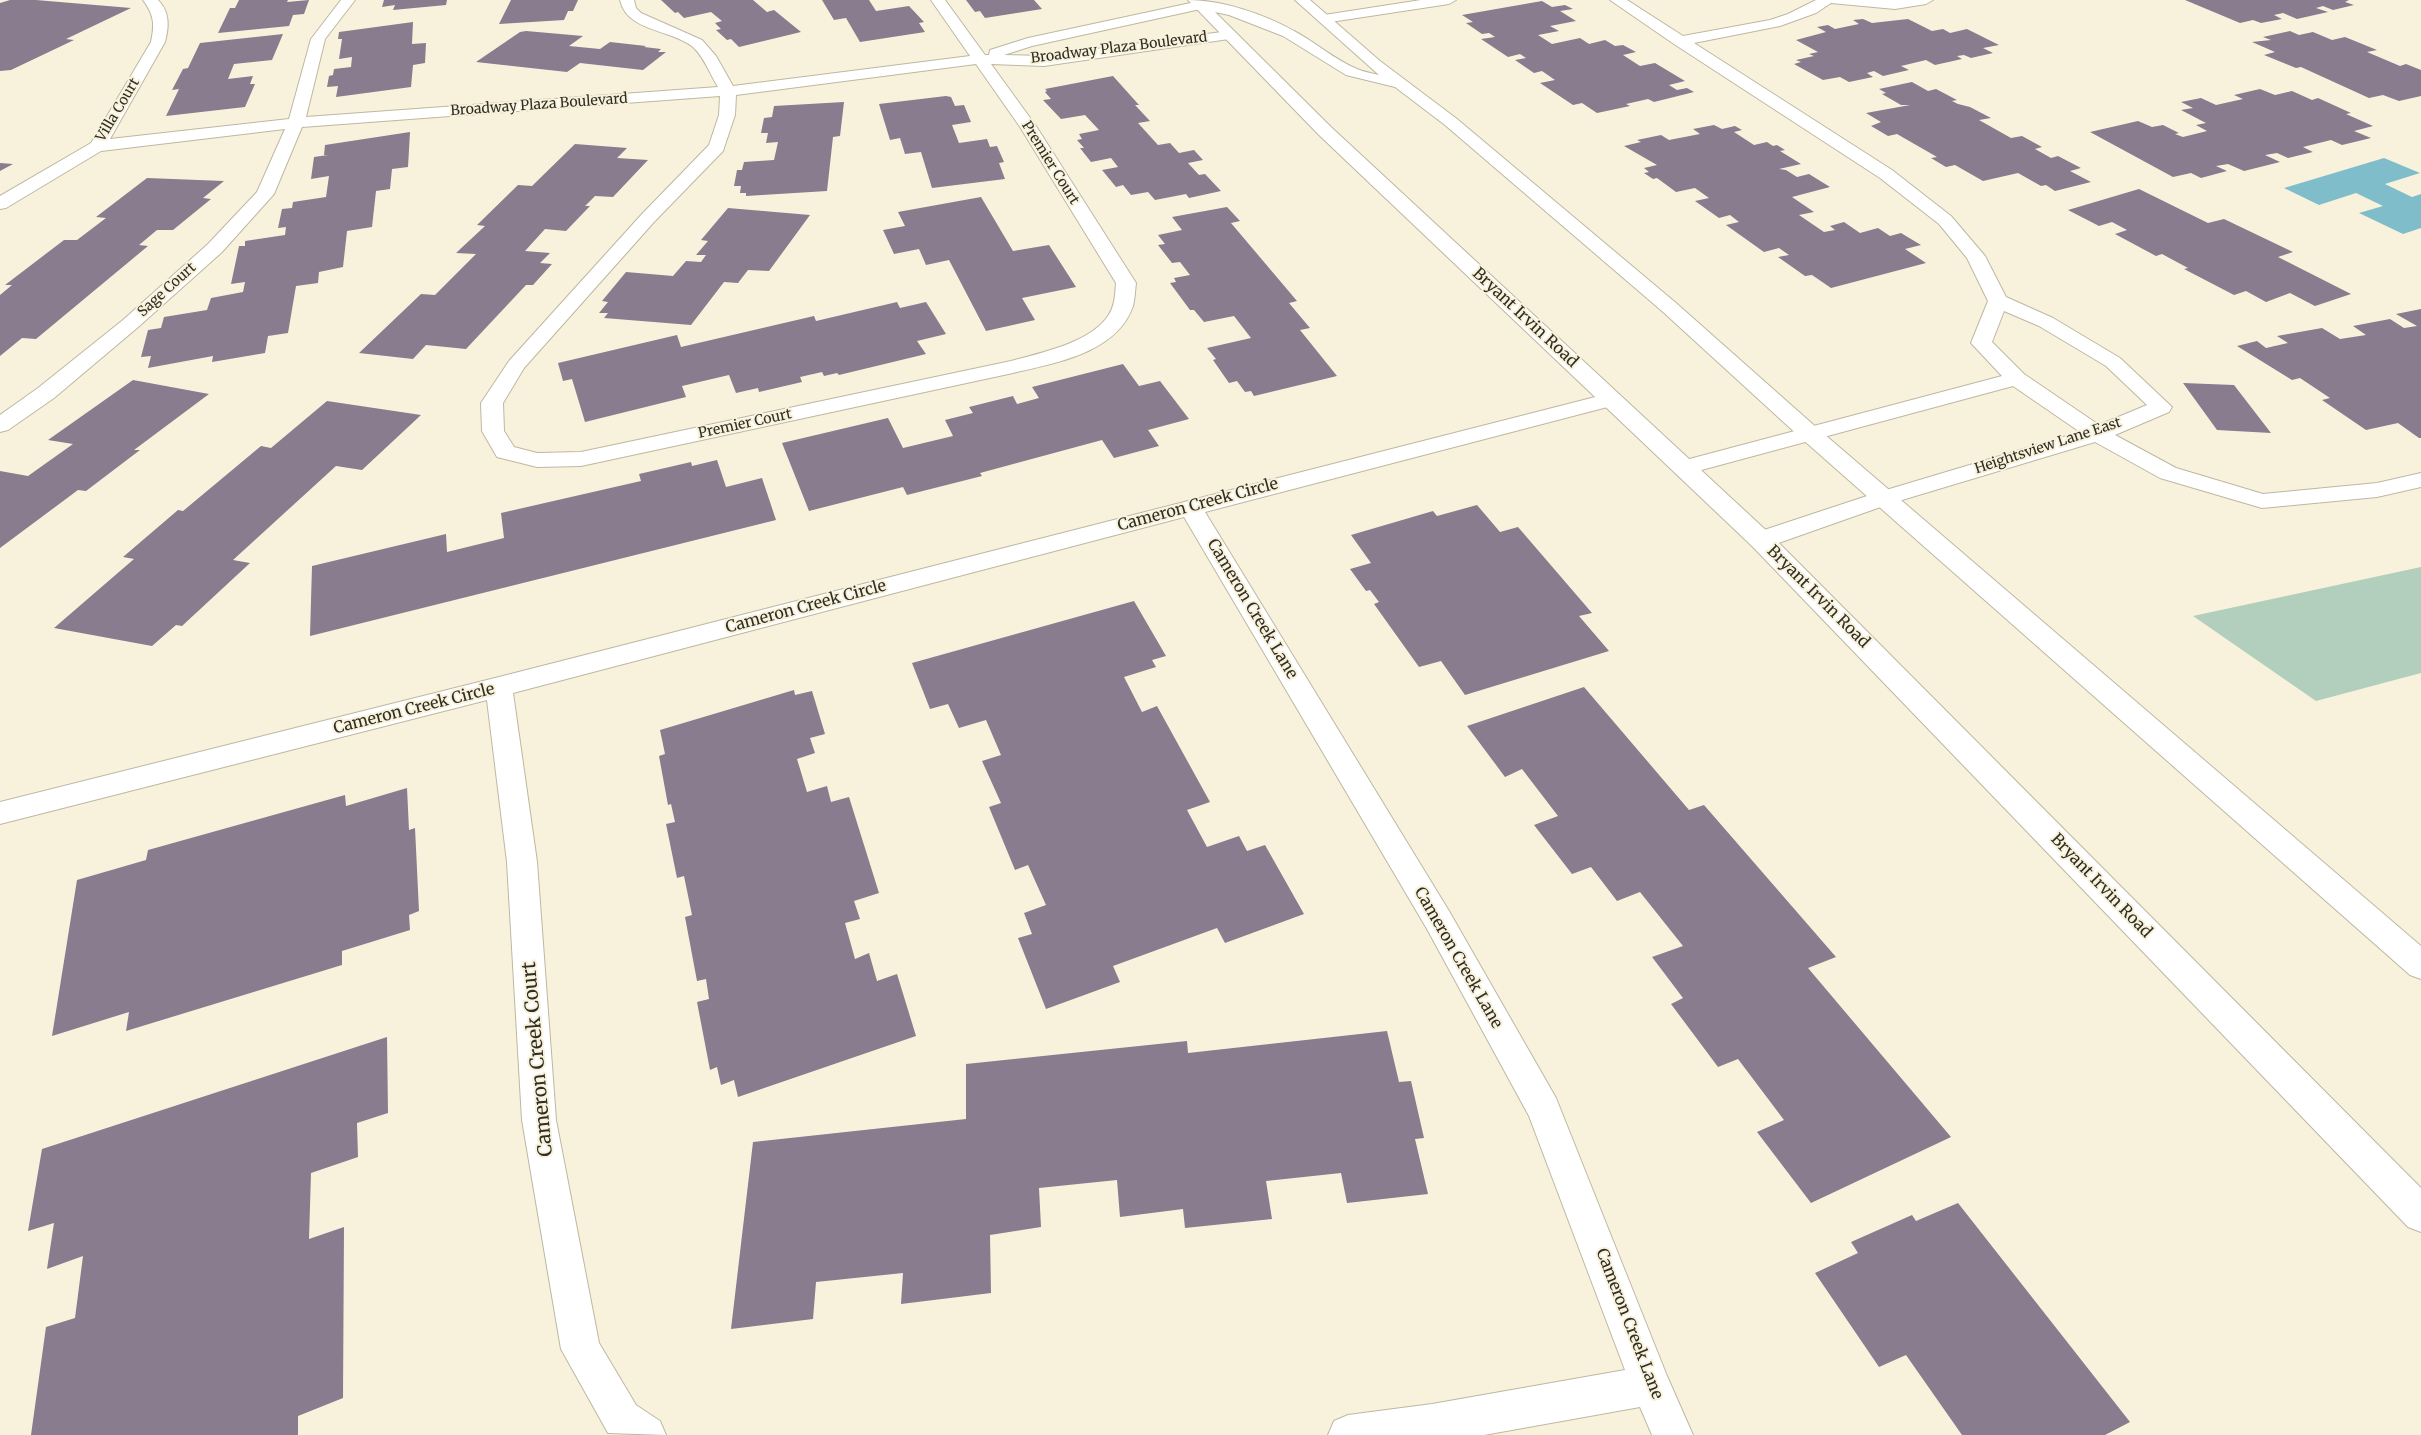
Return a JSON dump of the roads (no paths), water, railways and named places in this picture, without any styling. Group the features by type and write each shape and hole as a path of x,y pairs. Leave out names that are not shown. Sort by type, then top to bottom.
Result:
{"main road":[{"name":"Villa Court","path":"0,204 97,146 123,105 158,42 162,24 156,6 150,0"},
{"name":"Sage Court","path":"0,425 46,393 122,330 215,248 265,194 296,123 318,38 348,0"},
{"path":"627,0 629,9 636,16 697,42 708,56 728,91"},
{"name":"Premier Court","path":"728,91 727,114 717,147 648,218 516,365 492,403 493,431 505,452 537,460 581,459 1013,367 1076,349 1107,330 1122,308 1126,284 1028,126 938,0"},
{"path":"1324,19 1449,0"},
{"path":"1617,0 1886,174 1945,220 1976,256 1998,301 1981,343 2016,379 2097,434 2168,473 2262,501 2377,490 2421,480"},
{"path":"1679,41 1749,29 1811,11 1826,0"},
{"path":"1835,0 1895,5 1926,0"},
{"name":"Broadway Plaza Boulevard","path":"980,59 1028,42 1197,3"},
{"path":"1197,3 1232,11 1262,22 1288,33 1351,72 1406,87"},
{"name":"Bryant Irvin Road","path":"1197,3 1326,131 1686,467 1761,540 2421,1214"},
{"path":"1298,7 1324,19 1670,307 1809,433 2421,965"},
{"name":"Broadway Plaza Boulevard","path":"97,146 296,123 728,91 980,59 1044,60 1229,35"},
{"name":"Heightsview Lane East","path":"1761,540 1884,498 2097,434 2161,406 2113,362 2046,322 1998,301"},
{"path":"1686,467 2016,379"},
{"name":"Cameron Creek Circle","path":"0,813 499,687 1611,399"},
{"name":"Cameron Creek Lane","path":"1190,507 1438,920 1544,1109 1651,1385 1673,1435"},
{"name":"Cameron Creek Court","path":"499,687 522,862 539,1120 581,1349 622,1419 646,1435"},
{"path":"1348,1435 1432,1424 1651,1385"}],"water":[{"path":"2384,158 2420,173 2385,184 2412,197 2421,194 2421,228 2403,234 2359,213 2383,206 2356,193 2319,205 2284,188"}]}
